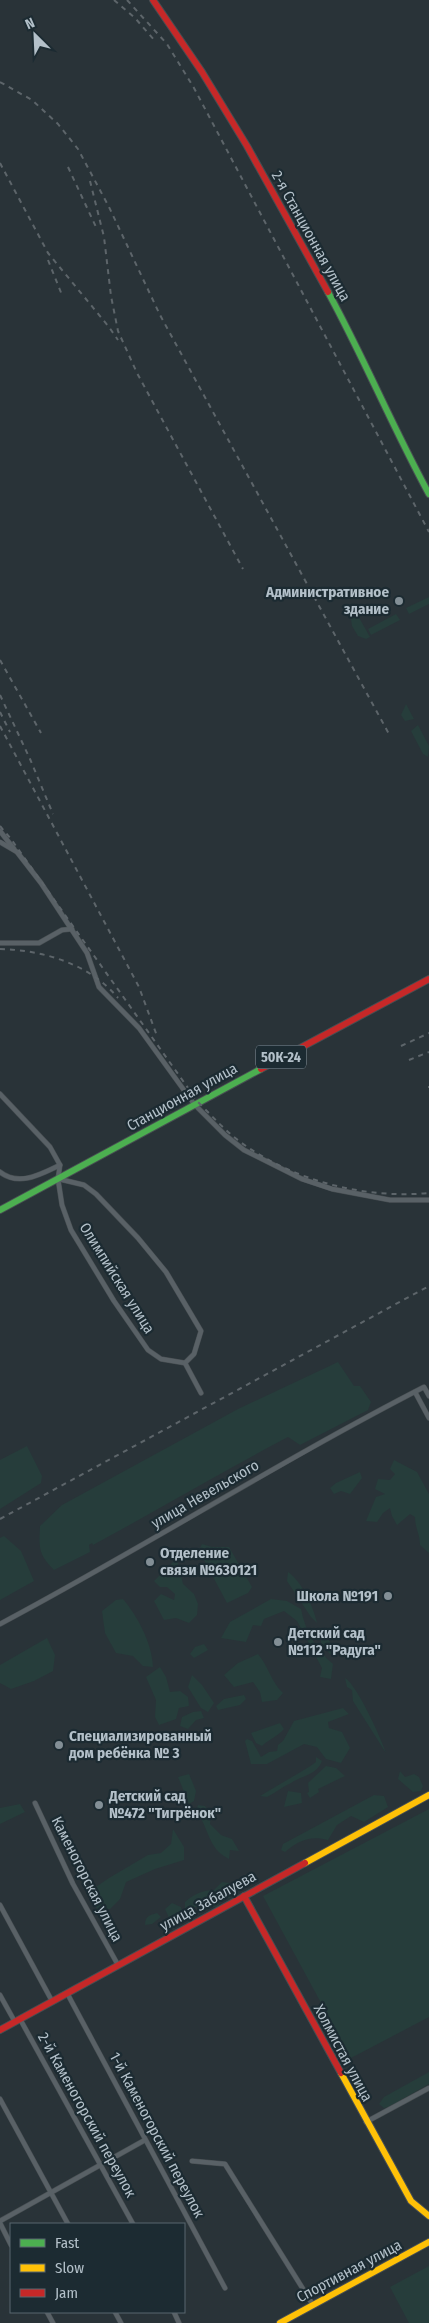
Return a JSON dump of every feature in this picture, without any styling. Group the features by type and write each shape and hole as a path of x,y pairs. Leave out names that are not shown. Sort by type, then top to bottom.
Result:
{"main road":[{"name":"2-я Станционная улица","path":"153,0 202,72 247,146 357,346 407,454 429,494"},
{"name":"Станционная улица","path":"0,1210 429,979"},
{"name":"улица Забалуева","path":"0,2030 429,1795"},
{"name":"Холмистая улица","path":"244,1896 366,2122 411,2201 429,2216"},
{"name":"Спортивная улица","path":"280,2323 429,2242"}],"street":[{"path":"0,831 41,883 72,929 87,953 99,987 139,1028 194,1104 224,1134 244,1150 302,1179 332,1189 390,1200 429,1200"},
{"path":"0,842 17,852"},
{"path":"0,944 39,943 62,930 72,929"},
{"path":"0,1094 50,1147 60,1165 26,1179 8,1178 0,1172"},
{"name":"Олимпийская улица","path":"58,1179 84,1185 96,1194 138,1238 166,1272 202,1331 194,1354 185,1363 161,1359 148,1350 114,1301 71,1230 62,1205 58,1179 60,1165"},
{"path":"185,1363 201,1394"},
{"name":"улица Невельского","path":"0,1624 74,1584 241,1487 424,1387 429,1396"},
{"path":"415,1392 429,1418"},
{"name":"Каменогорская улица","path":"35,1803 73,1884 118,1965"},
{"path":"0,1905 52,2001"},
{"name":"1-й Каменогорский переулок","path":"67,1993 225,2288"},
{"name":"2-й Каменогорский переулок","path":"0,1995 17,2020 132,2223"},
{"path":"366,2122 429,2088"},
{"path":"0,2099 67,2223"},
{"path":"10,2243 0,2222 145,2140"},
{"path":"192,2161 225,2164 313,2305"}],"green space":[{"path":"429,597 429,604 409,614 406,608"},
{"path":"357,614 370,637 366,639 358,636 352,626 351,619"},
{"path":"396,614 400,620 371,635 368,629"},
{"path":"406,704 414,719 405,721 401,715"},
{"path":"418,725 429,746 428,757 423,754 411,731"},
{"path":"338,1362 354,1386 360,1386 371,1402 368,1410 300,1445 288,1437 93,1545 92,1543 89,1545 90,1552 54,1570 42,1555 40,1526 62,1505 238,1409"},
{"path":"27,1446 42,1476 41,1483 0,1509 0,1460"},
{"path":"394,1460 417,1472 429,1494 429,1553 420,1545 415,1517 410,1514 397,1525 390,1508 383,1513 377,1522 366,1521 376,1497 385,1494 375,1489 378,1479 390,1480 395,1474 390,1469"},
{"path":"360,1472 362,1478 350,1494 341,1491 334,1494 330,1488 336,1483"},
{"path":"4,1536 21,1551 34,1581 0,1600 0,1538"},
{"path":"202,1544 212,1547 229,1547 252,1587 248,1593 227,1603 204,1560 196,1556"},
{"path":"177,1558 183,1584 194,1594 198,1604 197,1615 189,1623 176,1618 164,1620 154,1601 161,1594 174,1600 175,1594 167,1587 160,1587 154,1581"},
{"path":"288,1572 298,1582 306,1595 317,1623 287,1581"},
{"path":"123,1599 134,1614 147,1640 153,1667 143,1666 133,1656 116,1653 105,1633 102,1611 116,1600"},
{"path":"271,1599 287,1601 301,1609 312,1639 333,1664 331,1679 320,1677 322,1668 297,1621 284,1611 264,1619 261,1626 253,1625 246,1642 221,1638 230,1622"},
{"path":"320,1631 329,1640 333,1653 330,1654 321,1643"},
{"path":"47,1638 55,1655 53,1671 34,1681 11,1689 0,1683 0,1665"},
{"path":"204,1644 208,1650 194,1658 190,1654 195,1647"},
{"path":"258,1654 283,1693 277,1700 262,1702 260,1692 253,1682 234,1687 224,1675 238,1663"},
{"path":"160,1667 166,1677 170,1692 180,1691 188,1697 189,1706 179,1708 176,1719 159,1725 155,1717 156,1700 146,1677"},
{"path":"192,1675 202,1685 214,1703 208,1712 201,1708 188,1687"},
{"path":"345,1678 362,1701 386,1753 353,1701 352,1690 347,1687"},
{"path":"244,1695 246,1699 240,1705 218,1710 216,1706 224,1699"},
{"path":"343,1708 349,1714 328,1722 329,1728 342,1732 350,1748 341,1763 326,1759 317,1747 304,1744 267,1764 251,1764 245,1741 247,1739 252,1741 261,1757 269,1752 277,1751 278,1745 283,1741 294,1721"},
{"path":"201,1711 204,1718 196,1720 188,1729 180,1726 182,1717"},
{"path":"280,1723 284,1729 279,1734 262,1746 256,1743 251,1733"},
{"path":"316,1757 322,1761 320,1766 313,1772 267,1797 260,1796 309,1767 316,1762"},
{"path":"326,1766 336,1768 345,1776 318,1789 319,1792 310,1798 307,1793 309,1792 308,1783"},
{"path":"400,1771 405,1777 414,1774 419,1777 423,1786 421,1791 413,1792 398,1779"},
{"path":"189,1774 196,1791 194,1801 189,1804 178,1777"},
{"path":"288,1791 301,1793 302,1803 284,1807"},
{"path":"374,1795 384,1796 388,1807 364,1822 351,1816 337,1825 328,1840 316,1838 305,1840 285,1852 281,1850 283,1844"},
{"path":"20,1804 25,1812 0,1824 0,1808"},
{"path":"198,1805 205,1806 211,1816 210,1824 221,1835 232,1839 239,1851 230,1850 229,1859 222,1855 213,1844 196,1811"},
{"path":"429,1809 429,2017 351,2058 263,1896"},
{"path":"173,1829 184,1847 184,1860 155,1869 126,1882 120,1899 110,1909 98,1910 89,1896 96,1887 148,1855 161,1853 171,1844"},
{"path":"222,1882 229,1883 233,1889 230,1898 221,1899 218,1907 193,1907 190,1912 185,1910 185,1902 188,1899 202,1892 214,1890"},
{"path":"172,1903 181,1907 183,1917 176,1923 169,1918 165,1909"},
{"path":"157,1913 161,1917 152,1924 145,1925 150,1915"},
{"path":"429,2072 429,2084 389,2107 384,2108 379,2104 384,2097"},
{"path":"429,2266 429,2323 409,2323 390,2287"}],"railway":[{"path":"114,0 135,18 156,42"},
{"path":"127,0 167,44 194,88 429,532"},
{"path":"0,82 32,100 58,124 78,149 109,207 160,315 389,734"},
{"path":"0,163 48,253 118,340"},
{"path":"68,167 96,227"},
{"path":"90,181 104,237 111,296 118,331 137,373 243,569"},
{"path":"48,260 62,295"},
{"path":"0,660 41,733"},
{"path":"0,695 53,814"},
{"path":"0,712 10,732"},
{"path":"0,726 139,987 157,1036"},
{"path":"0,826 198,1102 221,1126 266,1159 310,1178 358,1190 405,1194 429,1193"},
{"path":"0,949 33,952 65,961 94,976 118,998"},
{"path":"401,1046 429,1033"},
{"path":"409,1060 429,1052"},
{"path":"0,1519 429,1286"}],"traffic: fast":[{"path":"328,292 429,494"},
{"path":"0,1210 261,1069"}],"traffic: slow":[{"path":"305,1863 429,1795"},
{"path":"341,2073 411,2201 429,2216"},
{"path":"280,2323 429,2242"}],"traffic: jam":[{"path":"153,0 202,72 247,146 328,292"},
{"path":"261,1069 429,979"},
{"path":"0,2030 305,1863"},
{"path":"244,1896 341,2073"}],"place":[{"name":"Административное здание","path":"399,601"},
{"name":"Отделение связи №630121","path":"150,1562"},
{"name":"Школа №191","path":"388,1596"},
{"name":"Детский сад №112 \"Радуга\"","path":"278,1642"},
{"name":"Специализированный дом ребёнка № 3","path":"59,1745"},
{"name":"Детский сад №472 \"Тигрёнок\"","path":"99,1805"}]}
